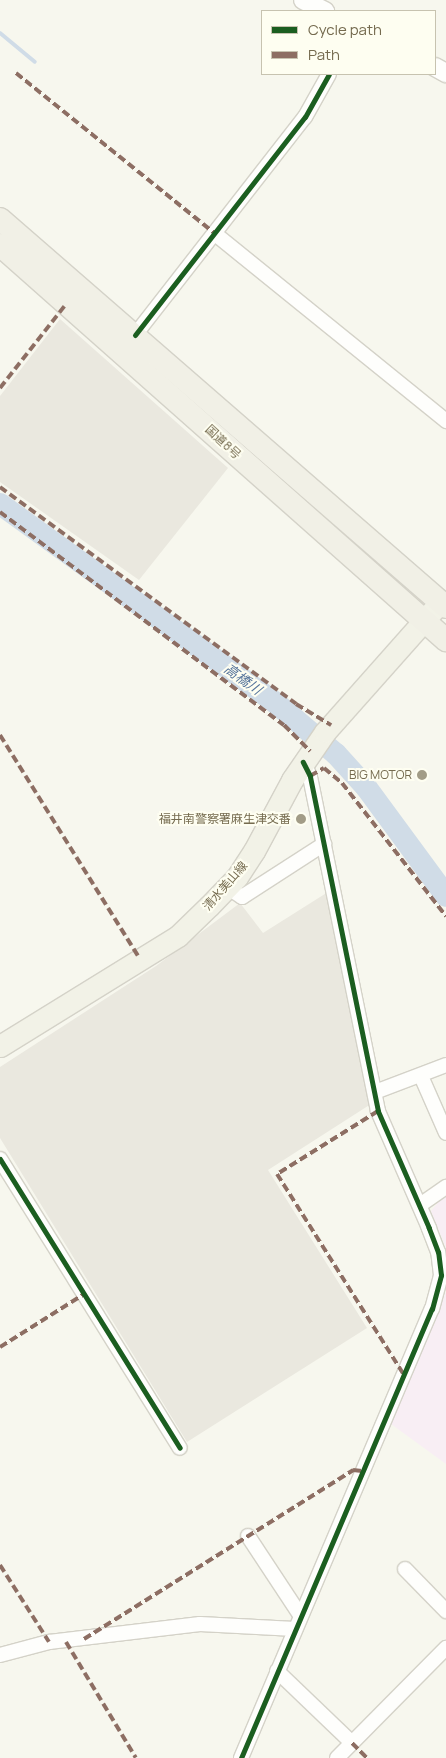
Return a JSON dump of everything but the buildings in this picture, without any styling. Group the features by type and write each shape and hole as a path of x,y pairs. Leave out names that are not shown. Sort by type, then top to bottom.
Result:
{"highway":[{"name":"国道8号","path":"0,219 444,601"},
{"name":"国道8号","path":"0,245 446,640"}],"main road":[{"name":"清水美山線","path":"0,1046 178,936 227,887 254,851 307,757 324,732 444,601"}],"street":[{"path":"303,0 323,10"},
{"path":"135,335 305,118 328,75"},
{"path":"214,233 446,420"},
{"path":"241,1758 300,1615 439,1292 441,1275 438,1252 420,1205 378,1111 307,757"},
{"path":"227,887 242,897 324,844"},
{"path":"375,1092 446,1065"},
{"path":"421,1076 446,1133"},
{"path":"0,1159 180,1448"},
{"path":"420,1205 446,1187"},
{"path":"248,1536 300,1615"},
{"path":"405,1570 446,1611"},
{"path":"0,1655 49,1642 200,1624 295,1629"},
{"path":"336,1758 446,1648"},
{"path":"278,1671 352,1743"}],"shaded area":[{"path":"60,319 228,468 139,580 0,482 0,396"},
{"path":"328,892 371,1104 268,1170 367,1328 187,1442 0,1138 0,1067 156,966 240,903 263,933"},
{"path":"446,1193 446,1248 431,1211"},
{"path":"446,1292 446,1464 391,1424"}],"waterway":[{"path":"0,33 35,62"},
{"name":"高橋川","path":"0,504 277,704 336,754 366,787 446,896"}],"marked path":[{"path":"16,73 214,233"},
{"path":"0,388 67,303"},
{"path":"0,487 296,704 331,725"},
{"path":"0,512 284,725 310,751"},
{"path":"0,735 140,959"},
{"path":"310,776 324,768 342,783 446,916"},
{"path":"378,1111 277,1174 403,1373"},
{"path":"0,1347 84,1294"},
{"path":"84,1639 353,1470 362,1471"},
{"path":"0,1565 49,1642"},
{"path":"66,1642 136,1758"},
{"path":"352,1743 367,1758"}],"cycle path":[{"path":"135,335 305,117 328,75"},
{"path":"241,1758 432,1309 441,1275 438,1252 429,1228 378,1111 310,776 303,762"},
{"path":"0,1159 180,1448"}],"place":[{"name":"BIG MOTOR","path":"422,775"},
{"name":"福井南警察署麻生津交番","path":"301,819"}]}
